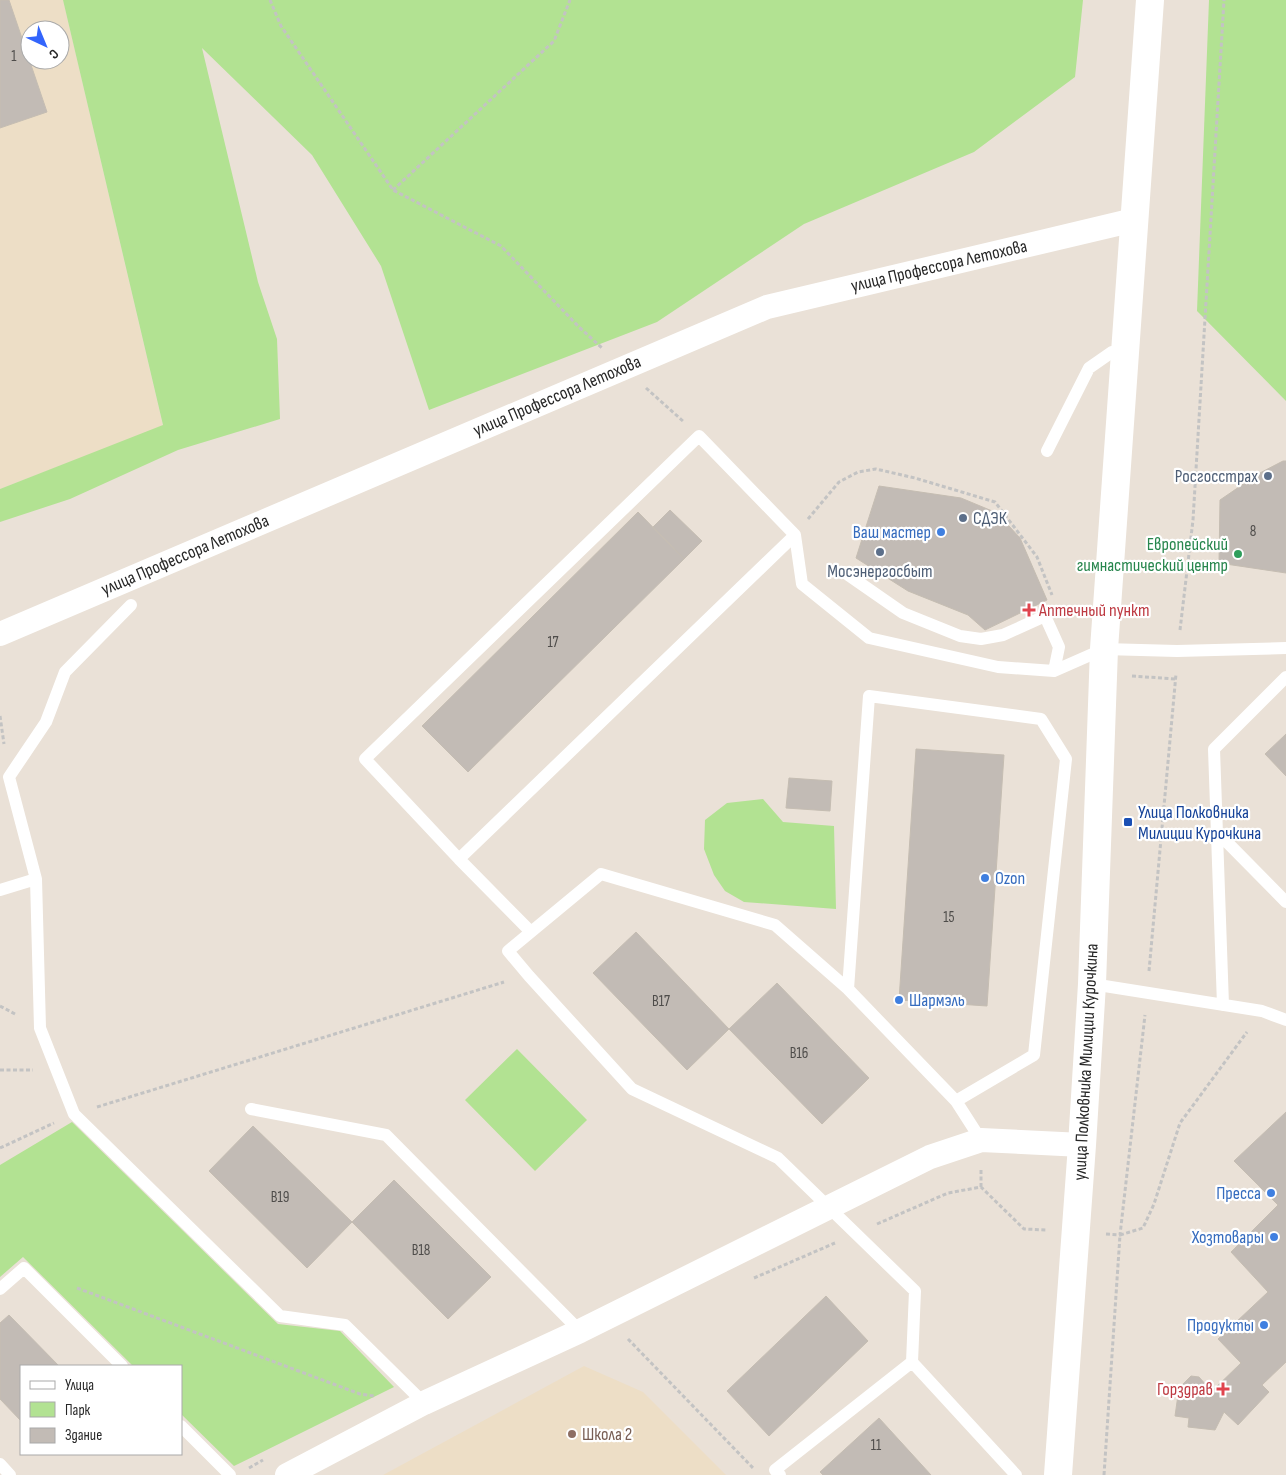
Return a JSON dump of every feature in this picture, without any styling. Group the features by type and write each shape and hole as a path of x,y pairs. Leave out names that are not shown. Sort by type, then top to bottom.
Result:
{"street":[{"name":"улица Полковника Милиции Курочкина","path":"1058,1475 1092,984 1104,662 1150,0"},
{"name":"улица Профессора Летохова","path":"0,634 767,307 1134,220"},
{"path":"287,1475 424,1402 580,1331 930,1157 981,1140 1082,1146"}],"lane":[{"path":"1047,451 1089,368 1112,352 1124,354"},
{"path":"531,932 365,759 700,436 795,535 802,584 869,638 998,667 1054,671 1177,651 1286,648"},
{"path":"459,859 795,535"},
{"path":"844,572 903,613 960,636 981,640 1002,635 1045,616 1059,647 1054,671"},
{"path":"131,605 65,672 46,722 9,777 36,879 40,1028 74,1114 280,1316 344,1325 424,1402"},
{"path":"1224,1005 1214,749 1286,677"},
{"path":"848,989 868,696 1041,719 1066,759 1034,1055 956,1101"},
{"path":"1217,832 1286,902"},
{"path":"981,1140 956,1101 848,989 776,925 601,874 508,951 632,1089 778,1158 915,1291 912,1362 1016,1475"},
{"path":"0,890 36,879"},
{"path":"1092,984 1262,1011 1286,1020"},
{"path":"251,1109 386,1134 580,1331"},
{"path":"0,1290 24,1268 121,1365"},
{"path":"780,1475 775,1470 912,1362"},
{"path":"182,1427 230,1475"},
{"path":"0,1464 10,1475"}],"path":[{"path":"270,0 280,26 393,190 501,246 578,326 608,354"},
{"path":"393,190 554,41 570,0"},
{"path":"1104,1475 1120,1235 1147,993 1177,651 1193,520 1224,0"},
{"path":"642,384 700,436"},
{"path":"795,535 840,482 858,472 876,469 916,478 995,502 1037,557 1054,599"},
{"path":"1104,662 1176,679"},
{"path":"0,1148 74,1114 491,985 529,976"},
{"path":"749,1280 948,1193 981,1187 1024,1228 1120,1235 1143,1228 1154,1204 1180,1123 1262,1011"},
{"path":"0,1070 56,1070"},
{"path":"71,1286 360,1394 377,1396"},
{"path":"624,1335 760,1475"}],"shaded area":[{"path":"0,0 63,0 68,20 20,20 20,70 70,70 70,30 163,426 0,489"},
{"name":"Школа 2","path":"584,1366 643,1392 726,1475 383,1475"}],"green space":[{"path":"63,0 1083,0 1075,77 974,152 804,224 657,322 429,410 381,266 312,155 202,48 258,282 277,339 280,419 178,450 70,499 0,522 0,489 163,425 70,30 70,20 68,20"},
{"path":"1209,0 1286,0 1286,401 1197,311"},
{"path":"763,799 783,822 834,826 836,909 744,902 725,891 714,875 704,849 705,820 727,803"},
{"path":"517,1049 587,1120 535,1171 465,1100"},
{"path":"72,1122 278,1324 340,1331 394,1387 234,1466 182,1415 182,1365 132,1365 23,1257 0,1277 0,1165"}],"building":[{"path":"0,0 9,0 20,32 20,70 33,70 47,112 0,128"},
{"path":"1286,461 1286,573 1219,563 1220,500 1258,474"},
{"path":"879,486 961,498 997,513 1020,538 1047,600 985,630 968,615 908,591 856,558"},
{"path":"670,510 702,541 684,559 653,527"},
{"path":"638,512 684,559 468,772 422,726"},
{"path":"1286,734 1286,776 1265,754"},
{"path":"916,749 1004,755 987,1006 899,1000"},
{"path":"789,778 832,781 830,811 786,808"},
{"path":"636,932 729,1029 687,1070 593,973"},
{"path":"777,983 869,1078 822,1124 729,1029"},
{"path":"1286,1112 1286,1362 1262,1385 1269,1392 1238,1425 1224,1412 1215,1430 1188,1427 1189,1418 1175,1416 1179,1388 1191,1376 1199,1377 1207,1386 1208,1395 1241,1363 1218,1339 1268,1292 1231,1252 1278,1205 1234,1161"},
{"path":"253,1126 352,1222 307,1268 209,1171"},
{"path":"394,1180 491,1277 448,1319 352,1222"},
{"path":"826,1296 868,1341 769,1436 727,1391"},
{"path":"9,1315 58,1365 20,1365 20,1420 0,1399 0,1323"},
{"path":"879,1418 931,1475 823,1475 820,1472"}],"place":[{"name":"Росгосстрах","path":"1268,476"},
{"name":"СДЭК","path":"963,518"},
{"name":"Ваш мастер","path":"941,532"},
{"name":"Мосэнергосбыт","path":"880,552"},
{"name":"Европейский гимнастический центр","path":"1238,554"},
{"name":"Аптечный пункт","path":"1029,610"},
{"name":"Улица Полковника Милиции Курочкина","path":"1128,822"},
{"name":"Ozon","path":"985,878"},
{"name":"Шармэль","path":"899,1000"},
{"name":"Пресса","path":"1271,1193"},
{"name":"Хозтовары","path":"1274,1237"},
{"name":"Продукты","path":"1264,1325"},
{"name":"Горздрав","path":"1223,1389"},
{"name":"Школа 2","path":"572,1434"}]}
